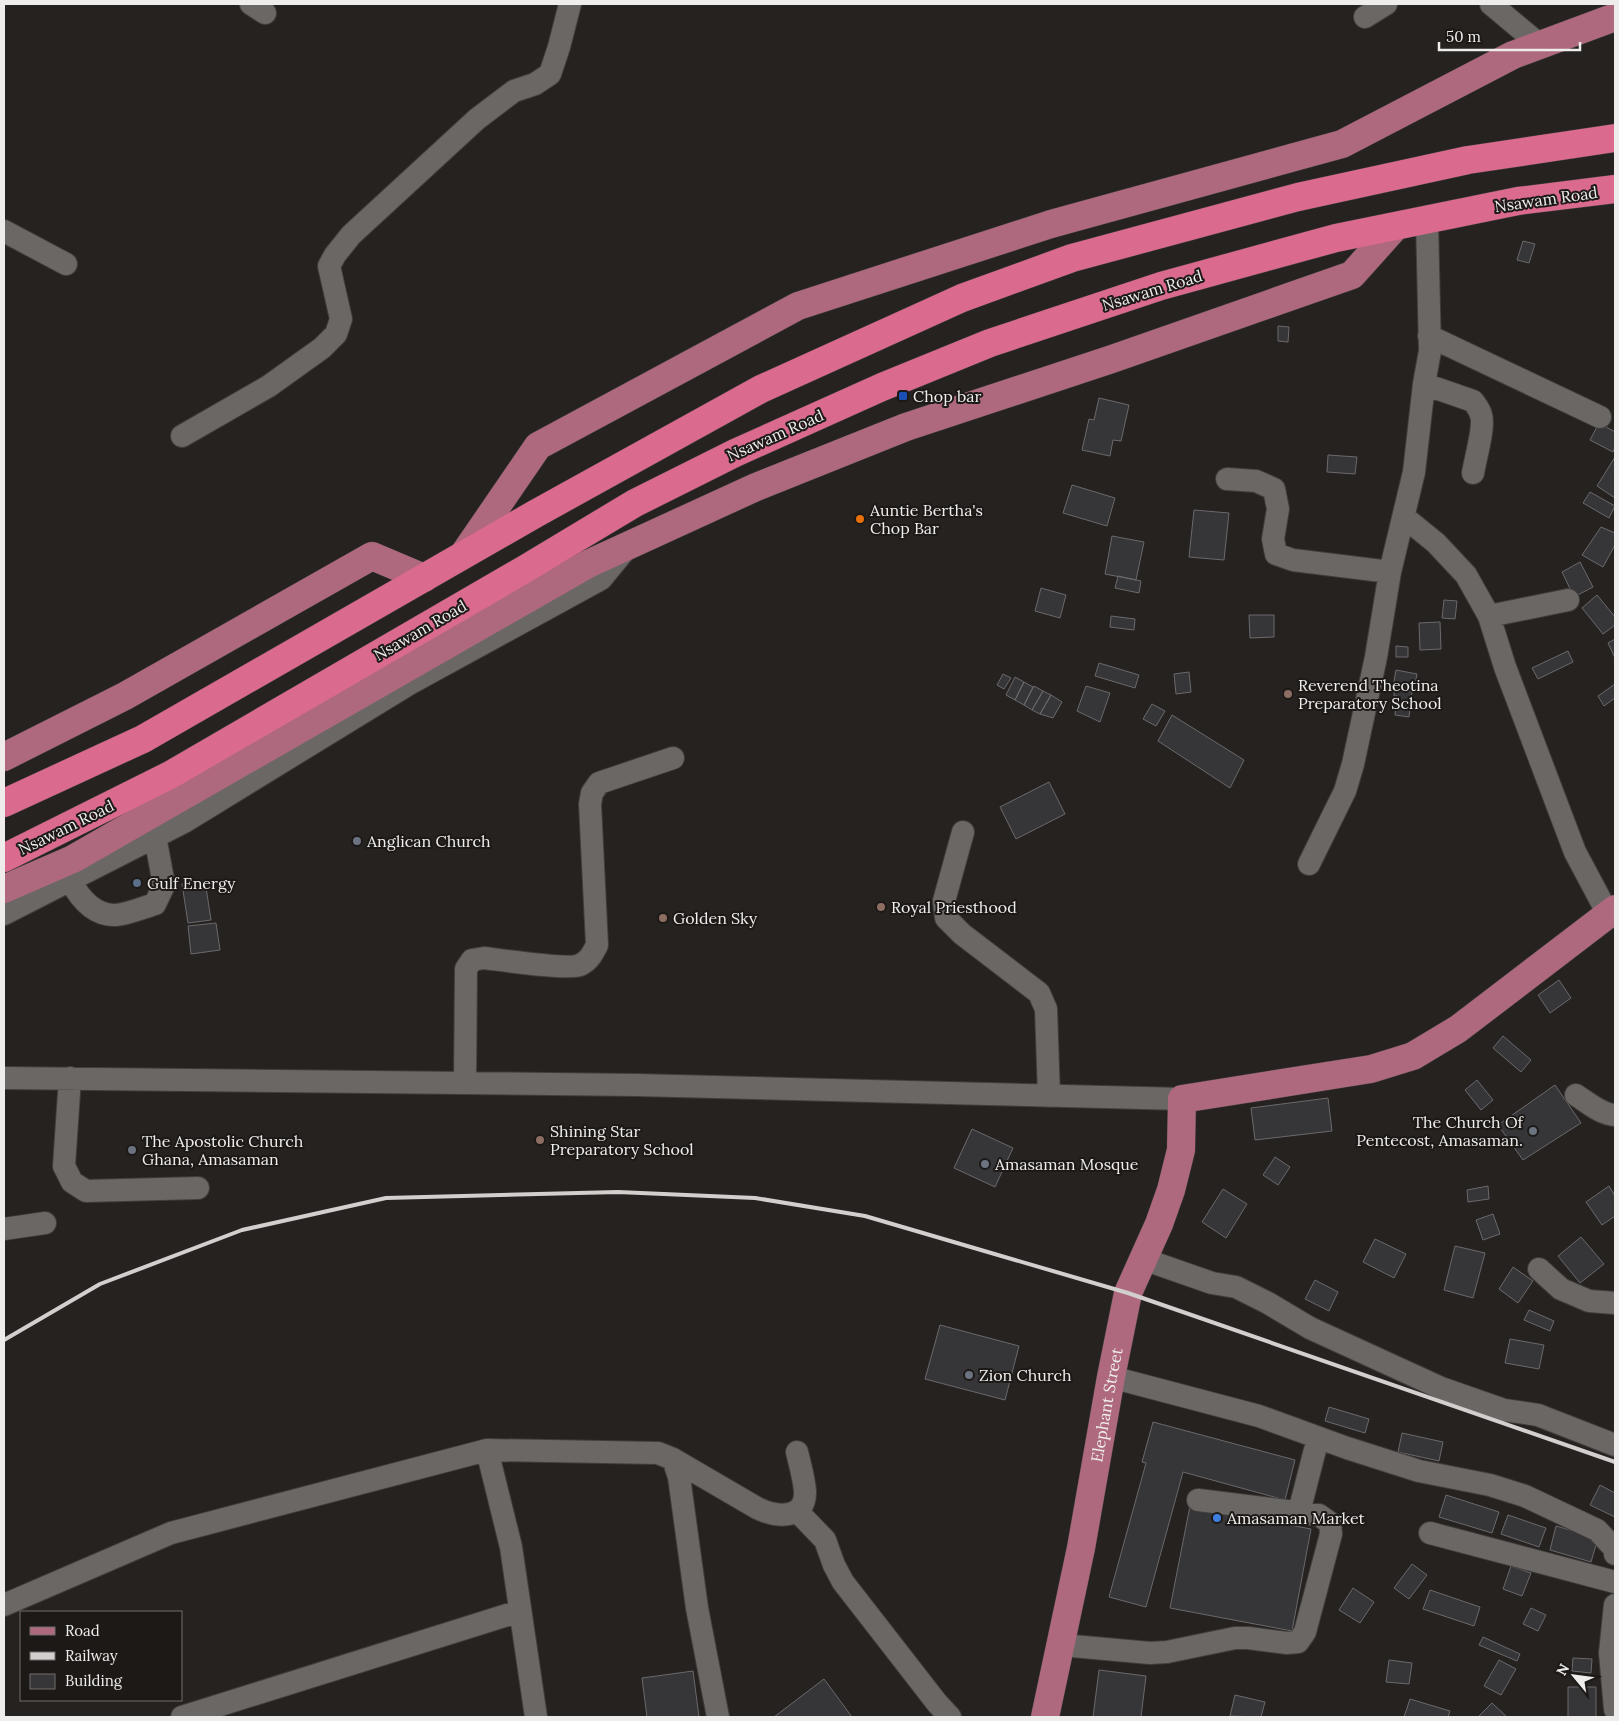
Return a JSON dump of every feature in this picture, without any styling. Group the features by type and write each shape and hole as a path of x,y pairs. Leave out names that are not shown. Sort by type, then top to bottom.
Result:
{"highway":[{"path":"4,803 143,738 464,554 761,389 962,298 1072,258 1298,197 1468,160 1615,138"},
{"name":"Nsawam Road","path":"4,858 170,775 517,574 634,502 744,449 882,387 1009,337 1161,286 1336,238 1518,202 1615,189"}],"main road":[{"path":"464,554 538,446 798,306 1051,224 1342,144 1513,55 1615,17"},
{"path":"4,889 73,858 588,564 756,487 906,427 1121,356 1352,275 1395,227"},
{"path":"4,757 124,696 372,556 424,578"},
{"path":"1182,1099 1371,1069 1413,1056 1458,1029 1612,912"},
{"name":"Elephant Street","path":"1046,1717 1081,1548 1128,1293 1159,1224 1171,1190 1181,1150 1182,1099"}],"street":[{"path":"182,436 269,386 322,348 336,334 341,319 329,266 335,255 351,235 477,119 514,91 535,84 550,74 570,4"},
{"path":"1365,17 1386,4"},
{"path":"1491,4 1540,45"},
{"path":"1309,864 1345,790 1353,764 1376,657 1390,572 1414,472 1424,384 1430,351 1427,220"},
{"path":"4,231 66,264"},
{"path":"1429,336 1600,418"},
{"path":"1424,384 1473,401 1477,406 1481,414 1482,423 1473,473"},
{"path":"1227,479 1256,481 1274,489 1278,509 1273,539 1276,554 1293,560 1390,572"},
{"path":"1404,517 1436,544 1466,575 1489,616 1505,667 1575,852 1612,912"},
{"path":"4,914 192,817 409,684 602,580 629,545"},
{"path":"1489,616 1519,608 1568,600"},
{"path":"465,1083 466,969 472,960 484,958 564,966 579,966 589,959 597,945 590,804 592,793 599,784 673,758"},
{"path":"963,832 944,901 946,918 962,934 1039,994 1046,1010 1049,1096"},
{"path":"70,880 79,897 90,907 102,912 115,915 155,904 164,885 155,836"},
{"path":"4,1078 637,1086 1182,1099"},
{"path":"70,1078 64,1166 72,1182 86,1191 198,1188"},
{"path":"1576,1095 1602,1111 1615,1115"},
{"path":"4,1229 45,1223"},
{"path":"1143,1258 1212,1283 1236,1287 1268,1303 1310,1328 1441,1388 1504,1410 1538,1415 1615,1445"},
{"path":"1539,1269 1561,1289 1588,1301 1615,1303"},
{"path":"1111,1377 1259,1416 1318,1438 1419,1471 1490,1485 1525,1496 1597,1530 1614,1548 1615,1554"},
{"path":"1299,1512 1318,1438"},
{"path":"487,1450 511,1547 536,1717"},
{"path":"4,1605 171,1534 487,1450 658,1453 673,1459 744,1501 770,1514 780,1516 796,1511 802,1505 805,1493 797,1452"},
{"path":"673,1459 679,1477 697,1608 718,1717"},
{"path":"1061,1645 1150,1653 1167,1652 1235,1638 1287,1643 1298,1642 1305,1632 1331,1534 1330,1523 1319,1515 1198,1500"},
{"path":"796,1511 825,1540 834,1565 843,1582 950,1717"},
{"path":"1430,1533 1615,1582"},
{"path":"1614,1717 1615,1709 1610,1654 1615,1605"},
{"path":"182,1717 520,1611"}],"building":[{"path":"1523,241 1535,244 1529,263 1517,260"},
{"path":"1278,326 1289,327 1288,342 1278,341"},
{"path":"1099,398 1129,405 1121,441 1113,440 1110,456 1082,450 1089,419 1094,420"},
{"path":"1599,423 1615,432 1613,452 1590,440"},
{"path":"1328,455 1357,457 1355,474 1327,472"},
{"path":"1615,457 1615,498 1597,486"},
{"path":"1072,485 1115,498 1107,526 1063,513"},
{"path":"1590,492 1615,506 1609,518 1583,503"},
{"path":"1194,510 1229,513 1224,560 1189,557"},
{"path":"1601,527 1615,533 1615,545 1603,567 1582,555"},
{"path":"1112,536 1144,542 1136,580 1105,574"},
{"path":"1580,562 1593,587 1574,597 1562,572"},
{"path":"1118,576 1141,581 1139,593 1115,588"},
{"path":"1041,588 1066,595 1060,618 1035,611"},
{"path":"1597,595 1615,617 1615,625 1603,634 1582,608"},
{"path":"1444,600 1457,601 1455,619 1442,618"},
{"path":"1249,615 1274,615 1274,637 1250,638"},
{"path":"1111,616 1135,619 1134,630 1110,627"},
{"path":"1440,622 1441,649 1420,650 1419,623"},
{"path":"1615,639 1615,658 1608,643"},
{"path":"1396,646 1408,647 1408,657 1396,657"},
{"path":"1568,651 1573,662 1538,679 1532,668"},
{"path":"1099,663 1139,675 1135,688 1095,676"},
{"path":"1396,670 1417,674 1414,690 1393,687"},
{"path":"1189,672 1191,692 1176,694 1174,674"},
{"path":"1003,674 1011,678 1004,689 997,685"},
{"path":"1015,677 1024,682 1015,700 1006,695"},
{"path":"1024,682 1033,687 1024,705 1015,700"},
{"path":"1615,684 1615,698 1604,706 1598,696"},
{"path":"1034,686 1043,691 1032,710 1024,705"},
{"path":"1086,686 1110,693 1100,722 1077,711"},
{"path":"1394,690 1412,692 1409,717 1395,715 1397,696 1394,696"},
{"path":"1043,691 1051,695 1040,714 1032,710"},
{"path":"1051,695 1062,702 1053,718 1040,714"},
{"path":"1152,704 1165,711 1156,726 1143,719"},
{"path":"1172,715 1244,760 1230,788 1158,741"},
{"path":"1049,782 1065,814 1016,839 1000,807"},
{"path":"205,881 211,920 188,923 182,884"},
{"path":"216,923 220,950 191,954 188,926"},
{"path":"1559,980 1571,998 1550,1013 1538,995"},
{"path":"1503,1036 1531,1060 1521,1072 1493,1048"},
{"path":"1477,1080 1493,1100 1481,1110 1465,1090"},
{"path":"1555,1085 1581,1123 1523,1160 1498,1125"},
{"path":"1328,1098 1332,1131 1255,1140 1251,1108"},
{"path":"972,1129 1013,1148 995,1187 954,1168"},
{"path":"1275,1157 1290,1167 1278,1185 1263,1175"},
{"path":"1488,1186 1489,1199 1468,1202 1467,1190"},
{"path":"1609,1186 1615,1196 1615,1216 1602,1225 1586,1202"},
{"path":"1223,1189 1247,1204 1226,1238 1202,1222"},
{"path":"1493,1214 1500,1234 1483,1240 1476,1220"},
{"path":"1581,1237 1604,1264 1580,1283 1558,1256"},
{"path":"1375,1239 1406,1254 1394,1278 1363,1262"},
{"path":"1455,1246 1485,1253 1473,1298 1444,1290"},
{"path":"1513,1267 1533,1281 1518,1303 1499,1289"},
{"path":"1315,1280 1338,1292 1329,1311 1305,1299"},
{"path":"1529,1310 1554,1321 1550,1331 1524,1320"},
{"path":"940,1325 1019,1346 1005,1400 925,1379"},
{"path":"1510,1339 1544,1345 1539,1369 1505,1363"},
{"path":"1329,1407 1369,1419 1365,1433 1325,1421"},
{"path":"1153,1422 1295,1460 1285,1500 1183,1472 1146,1607 1109,1597 1146,1463 1142,1462"},
{"path":"1402,1433 1443,1442 1439,1461 1398,1452"},
{"path":"1600,1485 1615,1493 1615,1517 1590,1505"},
{"path":"1446,1495 1499,1512 1492,1533 1439,1517"},
{"path":"1190,1506 1311,1529 1292,1631 1170,1608"},
{"path":"1508,1515 1546,1528 1539,1547 1501,1534"},
{"path":"1556,1526 1598,1538 1591,1562 1550,1550"},
{"path":"1412,1564 1427,1575 1409,1599 1394,1588"},
{"path":"1511,1566 1531,1573 1522,1596 1503,1589"},
{"path":"1353,1588 1374,1602 1360,1623 1339,1610"},
{"path":"1430,1590 1480,1607 1474,1626 1423,1609"},
{"path":"1531,1608 1546,1615 1538,1631 1523,1624"},
{"path":"1483,1637 1520,1654 1517,1661 1479,1645"},
{"path":"1573,1658 1592,1659 1591,1673 1572,1671"},
{"path":"1389,1660 1412,1663 1409,1684 1386,1682"},
{"path":"1499,1660 1516,1669 1501,1695 1484,1686"},
{"path":"1099,1670 1146,1676 1141,1717 1093,1717"},
{"path":"693,1671 699,1717 647,1717 642,1678"},
{"path":"824,1679 852,1717 774,1717"},
{"path":"1568,1687 1596,1687 1596,1717 1568,1717"},
{"path":"1235,1695 1265,1702 1261,1717 1230,1716"},
{"path":"1410,1699 1450,1711 1448,1717 1404,1717"},
{"path":"1492,1703 1507,1717 1478,1717"}],"railway":[{"path":"4,1340 100,1284 242,1230 386,1198 618,1192 755,1198 865,1216 1128,1293 1615,1462"}],"place":[{"name":"Chop bar","path":"903,396"},
{"name":"Auntie Bertha's Chop Bar","path":"860,519"},
{"name":"Reverend Theotina Preparatory School","path":"1288,694"},
{"name":"Anglican Church","path":"357,841"},
{"name":"Gulf Energy","path":"137,883"},
{"name":"Royal Priesthood","path":"881,907"},
{"name":"Golden Sky","path":"663,918"},
{"name":"The Church Of Pentecost, Amasaman.","path":"1533,1131"},
{"name":"Shining Star Preparatory School","path":"540,1140"},
{"name":"The Apostolic Church Ghana, Amasaman","path":"132,1150"},
{"name":"Amasaman Mosque","path":"985,1164"},
{"name":"Zion Church","path":"969,1375"},
{"name":"Amasaman Market","path":"1217,1518"}]}
